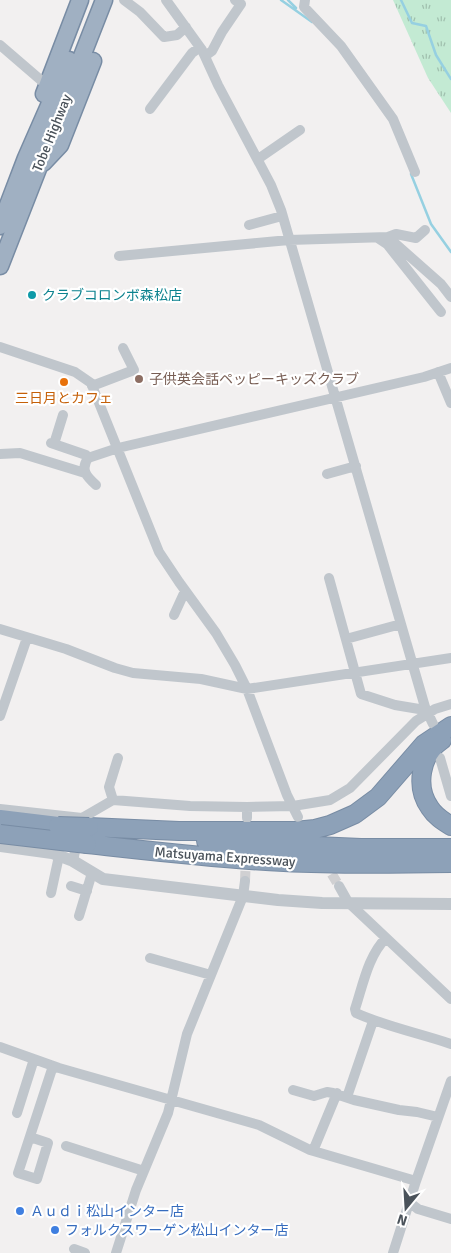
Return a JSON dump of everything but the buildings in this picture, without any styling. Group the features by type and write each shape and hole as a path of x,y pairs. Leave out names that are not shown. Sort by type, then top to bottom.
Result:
{"highway":[{"name":"Tobe Highway","path":"0,226 31,164 83,41 104,0"},
{"path":"31,164 60,145 116,0"},
{"name":"Tobe Highway","path":"80,1 83,41"},
{"path":"31,164 30,130 80,1"},
{"name":"Tobe Highway","path":"0,266 31,164"},
{"path":"0,819 86,830 294,831 315,829 330,825 355,814 378,797 424,744 451,726"},
{"path":"451,735 439,742 424,762 421,782 422,792 430,809 451,826"},
{"name":"Matsuyama Expressway","path":"86,830 219,858 284,862 451,863"},
{"name":"Matsuyama Expressway","path":"0,834 86,830 230,843 361,848 451,848"},
{"path":"405,864 451,870"}],"street":[{"path":"124,0 140,12 164,37 177,35 186,27"},
{"path":"166,0 202,51 271,185 336,398 401,624 433,724"},
{"path":"150,109 192,53 212,51 241,4 235,0"},
{"path":"302,2 341,46 393,120 415,172"},
{"path":"0,45 47,84"},
{"path":"258,159 300,130"},
{"path":"248,225 282,216"},
{"path":"119,256 289,240 377,238 396,234 416,238 425,230"},
{"path":"388,237 441,284 451,297"},
{"path":"377,238 388,244 441,312"},
{"path":"0,347 75,372 83,376 92,386 159,552 216,633 235,665 247,689 287,796 298,817"},
{"path":"92,386 134,370 123,348"},
{"path":"96,485 85,473 84,466 88,458 118,448 424,377 451,368"},
{"path":"438,372 451,404"},
{"path":"63,415 52,443 86,455 88,458"},
{"path":"0,454 20,453 85,473"},
{"path":"327,474 356,466"},
{"path":"329,578 361,694 428,713"},
{"path":"174,614 185,591"},
{"path":"346,639 401,624"},
{"path":"0,629 66,649 133,673 201,679 247,689 451,658"},
{"path":"0,716 27,638"},
{"path":"113,800 190,806 247,807 293,806 330,800 350,788 404,732 428,713 451,704"},
{"path":"113,800 109,786 118,758"},
{"path":"440,758 451,796"},
{"path":"72,861 86,830 113,800"},
{"path":"247,807 247,818"},
{"path":"0,809 86,830"},
{"path":"0,846 52,853 72,861 103,879 278,900 451,904"},
{"path":"51,893 60,856"},
{"path":"79,916 92,873"},
{"path":"116,1253 130,1207 164,1124 187,1034 243,896 245,881"},
{"path":"71,886 87,891"},
{"path":"339,886 348,902 451,999"},
{"path":"386,938 380,944 369,966 355,1009 356,1014 403,1031 416,1032 451,1044"},
{"path":"150,958 211,975"},
{"path":"313,1151 342,1095 373,1021"},
{"path":"0,1047 53,1066 258,1125 313,1151 416,1181"},
{"path":"17,1113 34,1059"},
{"path":"30,1137 53,1066"},
{"path":"393,1253 451,1081"},
{"path":"293,1090 314,1096 327,1092 399,1110 451,1117"},
{"path":"66,1146 144,1171"},
{"path":"409,1202 418,1209 451,1219"},
{"path":"74,1250 85,1253"}],"green space":[{"path":"393,0 451,0 451,113 428,78"}],"waterway":[{"path":"281,0 312,22"},
{"path":"288,0 296,8"},
{"path":"401,0 412,23 426,26 436,55 451,79"},
{"path":"411,174 431,224 451,252"}],"tunnel":[{"path":"245,881 246,857"},
{"path":"324,861 339,886"}],"place":[{"name":"クラブコロンボ森松店","path":"32,295"},
{"name":"子供英会話ペッピーキッズクラブ","path":"139,379"},
{"name":"三日月とカフェ","path":"64,382"},
{"name":"Ａｕｄｉ松山インター店","path":"20,1211"},
{"name":"フォルクスワーゲン松山インター店","path":"55,1230"}]}
